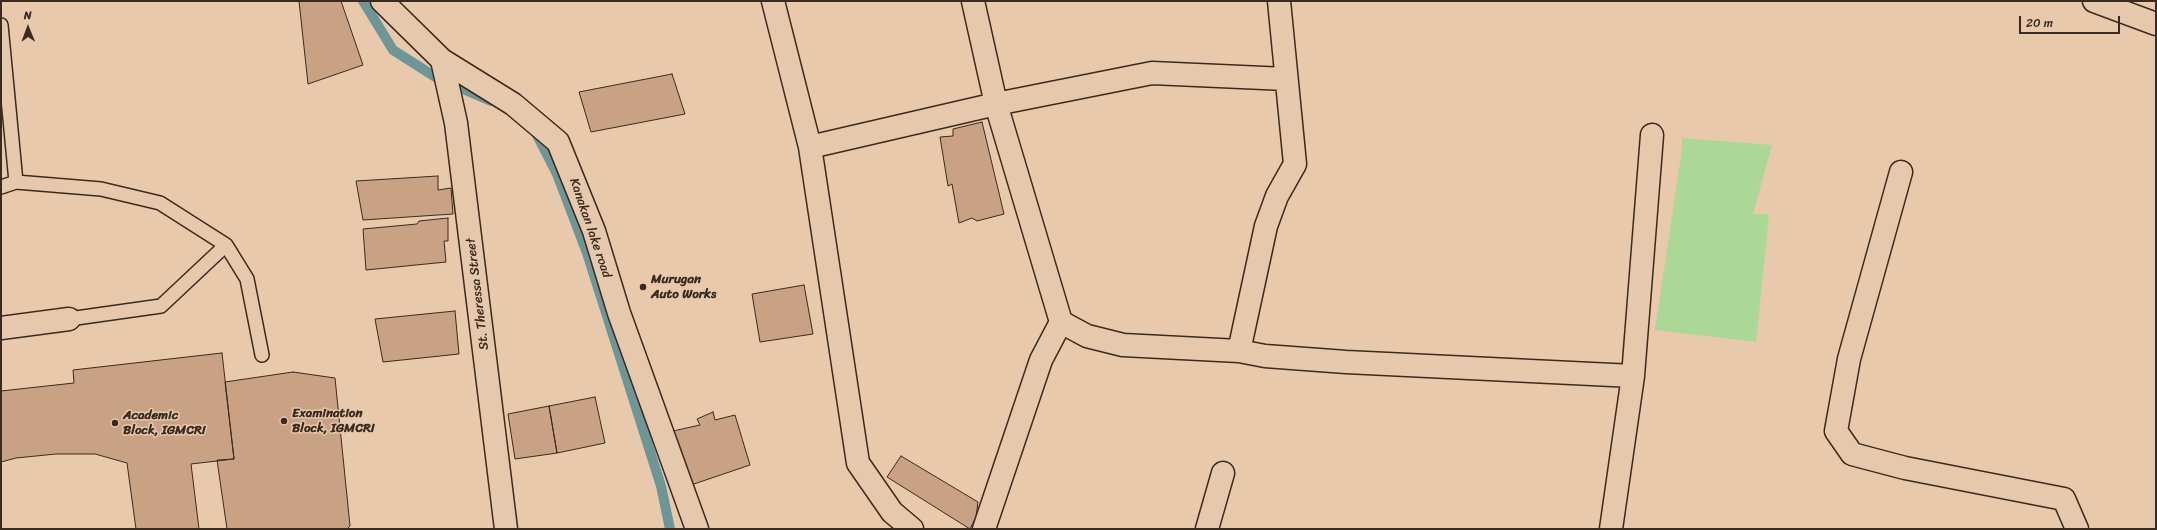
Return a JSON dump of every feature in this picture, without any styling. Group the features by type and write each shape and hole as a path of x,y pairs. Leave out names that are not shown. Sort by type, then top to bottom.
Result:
{"street":[{"name":"Kanakan lake road","path":"382,1 442,60 513,104 558,142 594,231 619,313 697,529"},
{"path":"773,1 810,147 858,463 892,512 912,529"},
{"path":"973,1 996,104 1062,322 1087,336 1123,345 1239,351 1265,356 1346,362 1632,376"},
{"path":"1239,351 1266,226 1277,196 1295,164 1279,1"},
{"path":"2094,1 2156,24"},
{"name":"St. Theressa Street","path":"442,60 456,123 506,529"},
{"path":"810,147 996,104 1152,73 1286,79"},
{"path":"1611,529 1632,376 1652,135"},
{"path":"1901,172 1849,359 1836,430 1852,454 1905,468 2064,498 2077,529"},
{"path":"1,328 69,319"},
{"path":"984,529 1041,360 1062,322"},
{"path":"1208,529 1223,473"}],"lane":[{"path":"1,25 16,182"},
{"path":"1,187 16,182 101,189 160,203 226,245 247,279 262,355"},
{"path":"69,319 162,306 226,245"}],"green space":[{"path":"1682,138 1772,145 1753,214 1769,214 1756,342 1655,330 1682,149"}],"building":[{"path":"299,1 341,1 363,65 308,84"},
{"path":"672,74 685,114 591,132 579,92"},
{"path":"982,122 1004,214 977,221 972,218 959,223 952,184 948,186 940,137 953,136 953,129"},
{"path":"438,176 438,190 451,188 453,214 363,220 356,181"},
{"path":"448,218 448,241 444,241 446,262 366,270 363,229 417,224 419,221"},
{"path":"804,285 813,334 760,342 752,294"},
{"path":"455,311 459,354 383,362 375,319"},
{"name":"Academic Block, IGMCRI","path":"222,353 234,459 191,464 199,529 136,529 127,463 95,454 56,454 16,458 1,462 1,391 74,383 73,370"},
{"name":"Examination Block, IGMCRI","path":"293,372 335,378 350,526 347,529 227,529 217,460 234,459 225,382"},
{"path":"595,397 605,443 557,453 549,406"},
{"path":"549,406 557,453 515,459 508,414"},
{"path":"713,412 715,420 735,415 750,465 691,485 673,431 700,425 697,419"},
{"path":"901,456 978,502 976,517 970,529 887,477"}],"waterway":[{"path":"363,1 393,50 437,78 491,101"},
{"path":"535,131 557,174 587,253 661,486 670,529"}],"place":[{"name":"Murugan Auto Works","path":"643,287"},
{"name":"Examination Block, IGMCRI","path":"284,421"},
{"name":"Academic Block, IGMCRI","path":"115,423"}]}
